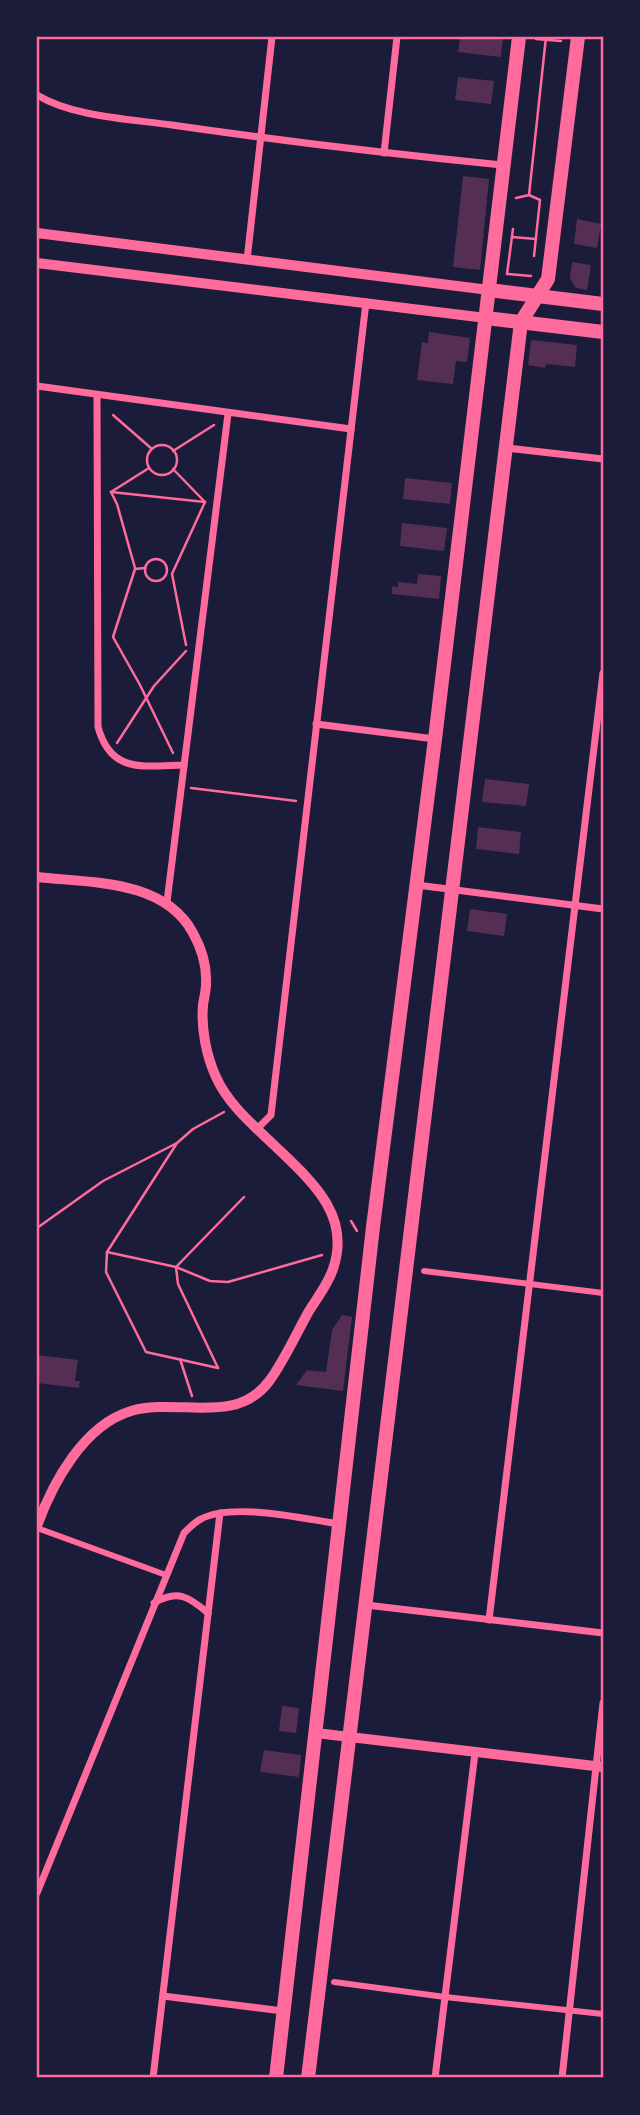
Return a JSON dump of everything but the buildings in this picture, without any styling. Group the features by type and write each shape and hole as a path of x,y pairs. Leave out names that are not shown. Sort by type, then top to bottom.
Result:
{"main road":[{"path":"276,2078 373,1227 435,739 519,37"},
{"path":"308,2078 521,322 548,279 578,37"},
{"path":"489,290 603,304"},
{"path":"486,318 603,332"}],"street":[{"path":"247,260 272,37"},
{"path":"383,153 397,37"},
{"path":"37,95 66,108 101,115 261,138 502,165"},
{"path":"37,233 489,290"},
{"path":"37,263 486,318"},
{"path":"257,1129 271,1115 366,302"},
{"path":"37,386 351,429"},
{"path":"97,396 98,727 103,746 118,761 145,766 184,765"},
{"path":"167,902 228,414"},
{"path":"506,447 603,459"},
{"path":"489,1620 603,673"},
{"path":"316,724 435,739"},
{"path":"37,877 116,885 167,902 178,911 188,924 204,958 206,984 203,1028 215,1077 235,1106 303,1173 331,1209 337,1227 338,1250 332,1272 269,1382 242,1403 223,1408 152,1407 131,1411 112,1420 78,1449 48,1496 37,1527 166,1575"},
{"path":"417,885 603,909"},
{"path":"424,1271 603,1293"},
{"path":"37,1893 153,1603 184,1533 201,1519 239,1511 341,1524"},
{"path":"153,2078 220,1513"},
{"path":"153,1603 165,1597 183,1596 208,1613"},
{"path":"366,1605 603,1633"},
{"path":"562,2078 599,1766 603,1703"},
{"path":"316,1732 599,1766"},
{"path":"435,2078 475,1752"},
{"path":"334,1982 603,2014"},
{"path":"163,1996 284,2011"}],"path":[{"path":"536,37 562,41 563,37"},
{"path":"529,195 547,38"},
{"path":"516,197 529,195 540,201 534,264"},
{"path":"512,237 536,239"},
{"path":"507,274 532,276"},
{"path":"113,415 152,449"},
{"path":"173,451 214,425"},
{"path":"163,445 173,451 176,460 173,469 162,475 149,468 147,459 152,449 163,445"},
{"path":"111,492 149,468"},
{"path":"173,469 205,502"},
{"path":"111,492 205,502"},
{"path":"111,492 117,504 135,569 113,637 174,756"},
{"path":"116,744 146,698 187,650 172,574 205,502"},
{"path":"160,559 167,572 162,579 151,580 145,568 150,560 160,559"},
{"path":"135,569 145,568"},
{"path":"167,572 172,574"},
{"path":"181,787 306,802"},
{"path":"37,1228 103,1181 177,1143 193,1129 235,1106"},
{"path":"176,1267 178,1284 218,1368 146,1352 106,1272 107,1252 177,1143"},
{"path":"176,1267 244,1197"},
{"path":"107,1252 176,1267 210,1281 228,1282 338,1250"},
{"path":"180,1359 197,1409"}]}
